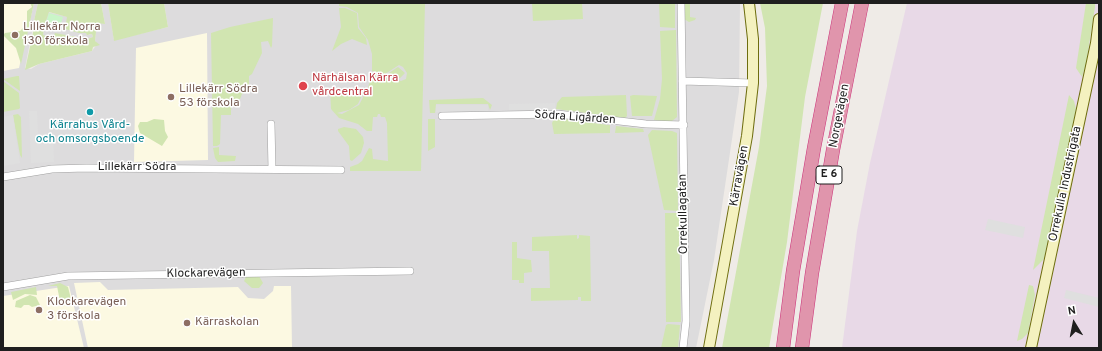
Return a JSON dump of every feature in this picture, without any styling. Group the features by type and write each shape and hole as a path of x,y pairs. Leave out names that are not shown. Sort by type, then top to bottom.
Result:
{"highway":[{"name":"Norgevägen","path":"783,348 812,154 842,3"},
{"name":"Norgevägen","path":"802,348 812,273 833,150 862,3"}],"street":[{"name":"Orrekullagatan","path":"680,3 684,125 686,321 683,348"},
{"name":"Kärravägen","path":"709,348 747,136 753,83 753,39 749,3"},
{"name":"Orrekulla Industrigata","path":"1031,348 1096,43 1099,19"},
{"path":"682,81 753,83"},
{"name":"Södra Ligården","path":"442,116 557,114 646,124 684,125"},
{"path":"270,124 272,169"},
{"name":"Lillekärr Södra","path":"3,177 27,172 64,169 341,170"},
{"name":"Klockarevägen","path":"3,287 68,276 410,271"}],"shaded area":[{"path":"3,3 38,3 34,21 45,24 48,12 68,17 65,29 86,33 89,35 92,34 93,37 87,39 67,35 53,38 43,35 44,30 36,28 32,32 25,68 31,69 39,64 92,51 97,44 95,41 97,22 105,24 101,3 108,3 114,40 168,27 164,3 740,3 739,92 714,260 696,348 3,348"},
{"name":"Lillekärr Norra 130 förskola","path":"3,3 34,3 19,68 3,71"},
{"path":"907,3 1099,3 1099,348 842,348 857,231 870,163"},
{"name":"Lillekärr Södra 53 förskola","path":"207,33 208,160 134,162 136,48"},
{"path":"555,103 555,110 509,110 509,104"},
{"path":"436,105 488,105 488,112 436,112"},
{"path":"29,111 37,111 38,134 53,133 54,162 31,163"},
{"path":"13,115 20,163 3,166 3,117"},
{"path":"988,219 1025,227 1023,238 985,230"},
{"name":"Kärraskolan","path":"100,282 108,290 238,287 248,298 264,299 273,291 274,286 291,286 292,348 88,348 74,283"},
{"name":"Klockarevägen 3 förskola","path":"69,286 84,348 3,348 3,296"},
{"path":"1066,290 1099,298 1099,307 1064,298"}],"green space":[{"path":"30,3 34,3 21,64 16,48 3,35 5,33 20,31 24,27 27,22 27,11 32,7"},
{"path":"38,3 101,3 105,24 97,23 95,41 100,45 93,47 92,51 39,64 25,70 34,28 44,30 43,35 53,38 55,33 87,39 93,37 92,34 87,35 86,33 79,33 65,29 67,17 49,12 45,24 34,21"},
{"path":"108,3 164,3 168,27 114,41"},
{"path":"339,3 425,3 421,171 350,171 350,167 362,161 369,148 372,149 373,159 388,161 387,123 385,117 381,117 380,114 378,114 377,117 373,117 372,131 367,131 358,124 339,118 331,109 330,89 335,88 336,94 340,94 361,93 365,89 358,104 349,110 337,113 342,114 359,105 368,88 372,73 401,81 406,79 407,73 403,67 399,65 385,74 372,71 372,54 368,40 359,27 358,13 347,7 339,6"},
{"path":"532,3 582,3 583,19 533,21"},
{"path":"659,3 675,3 675,28 660,27"},
{"path":"684,3 690,3 690,17 696,18 695,20 689,22 684,19"},
{"path":"760,3 823,3 805,97 787,242 769,348 722,348 759,147 767,86 765,28"},
{"path":"1086,3 1095,3 1095,7 1086,64 1082,77 1076,68"},
{"path":"339,8 345,8 357,13 358,28 366,38 367,45 352,39 341,44 332,51 341,27"},
{"path":"49,13 63,17 60,27 46,23"},
{"path":"273,18 272,46 271,48 268,41 261,42 262,53 252,74 249,76 249,91 242,94 240,99 231,99 231,115 221,115 220,144 213,146 211,33 230,27"},
{"path":"676,30 677,117 672,121 657,121 654,120 660,99 662,79 660,31"},
{"path":"398,67 405,73 400,78 386,75"},
{"path":"17,76 19,76 20,91 3,79"},
{"path":"3,81 19,93 19,109 3,112"},
{"path":"626,95 627,116 625,118 556,109 557,103 562,97"},
{"path":"1069,95 1074,101 1076,109 1044,259 1033,270"},
{"path":"630,96 657,96 652,116 632,116"},
{"path":"483,98 492,105 490,110 488,104 436,104 435,113 430,113 429,100"},
{"path":"18,114 21,117 22,158 20,155 13,115"},
{"path":"557,118 610,125 610,133 554,134 552,123 554,119"},
{"path":"154,119 164,120 165,131 168,137 162,146 140,133 138,126 140,122 147,122"},
{"path":"428,119 435,119 435,147 428,151"},
{"path":"616,126 643,129 644,132 615,133"},
{"path":"344,127 356,129 363,137 364,143 361,153 352,161 350,160 349,146 338,131 338,129"},
{"path":"652,130 672,131 677,133 678,211 664,210 648,135"},
{"path":"219,147 219,155 236,156 235,161 218,162 215,158 213,148"},
{"path":"665,213 679,213 681,322 666,322"},
{"path":"577,235 577,239 579,238 579,235 590,236 591,301 581,301 581,297 578,297 578,300 531,301 531,288 550,288 549,251 532,251 532,237"},
{"path":"512,242 517,242 517,258 531,260 532,272 524,273 524,283 519,283 519,280 512,280"},
{"path":"259,276 263,283 259,288 252,288 244,281 246,277"},
{"path":"60,283 68,287 71,299 60,301 57,286 48,286"},
{"path":"1029,285 1033,286 1035,295 1028,333 1022,339 1017,341"},
{"path":"36,287 37,295 25,294 13,300 11,292"},
{"path":"30,295 36,297 40,305 32,307 29,305 24,305 21,308 15,307 16,301"},
{"path":"666,325 680,325 678,348 661,348"}],"place":[{"name":"Lillekärr Norra 130 förskola","path":"15,35"},
{"name":"Närhälsan Kärra vårdcentral","path":"303,86"},
{"name":"Lillekärr Södra 53 förskola","path":"171,97"},
{"name":"Kärrahus Vård- och omsorgsboende","path":"90,112"},
{"name":"Klockarevägen 3 förskola","path":"39,310"},
{"name":"Kärraskolan","path":"187,323"}]}
